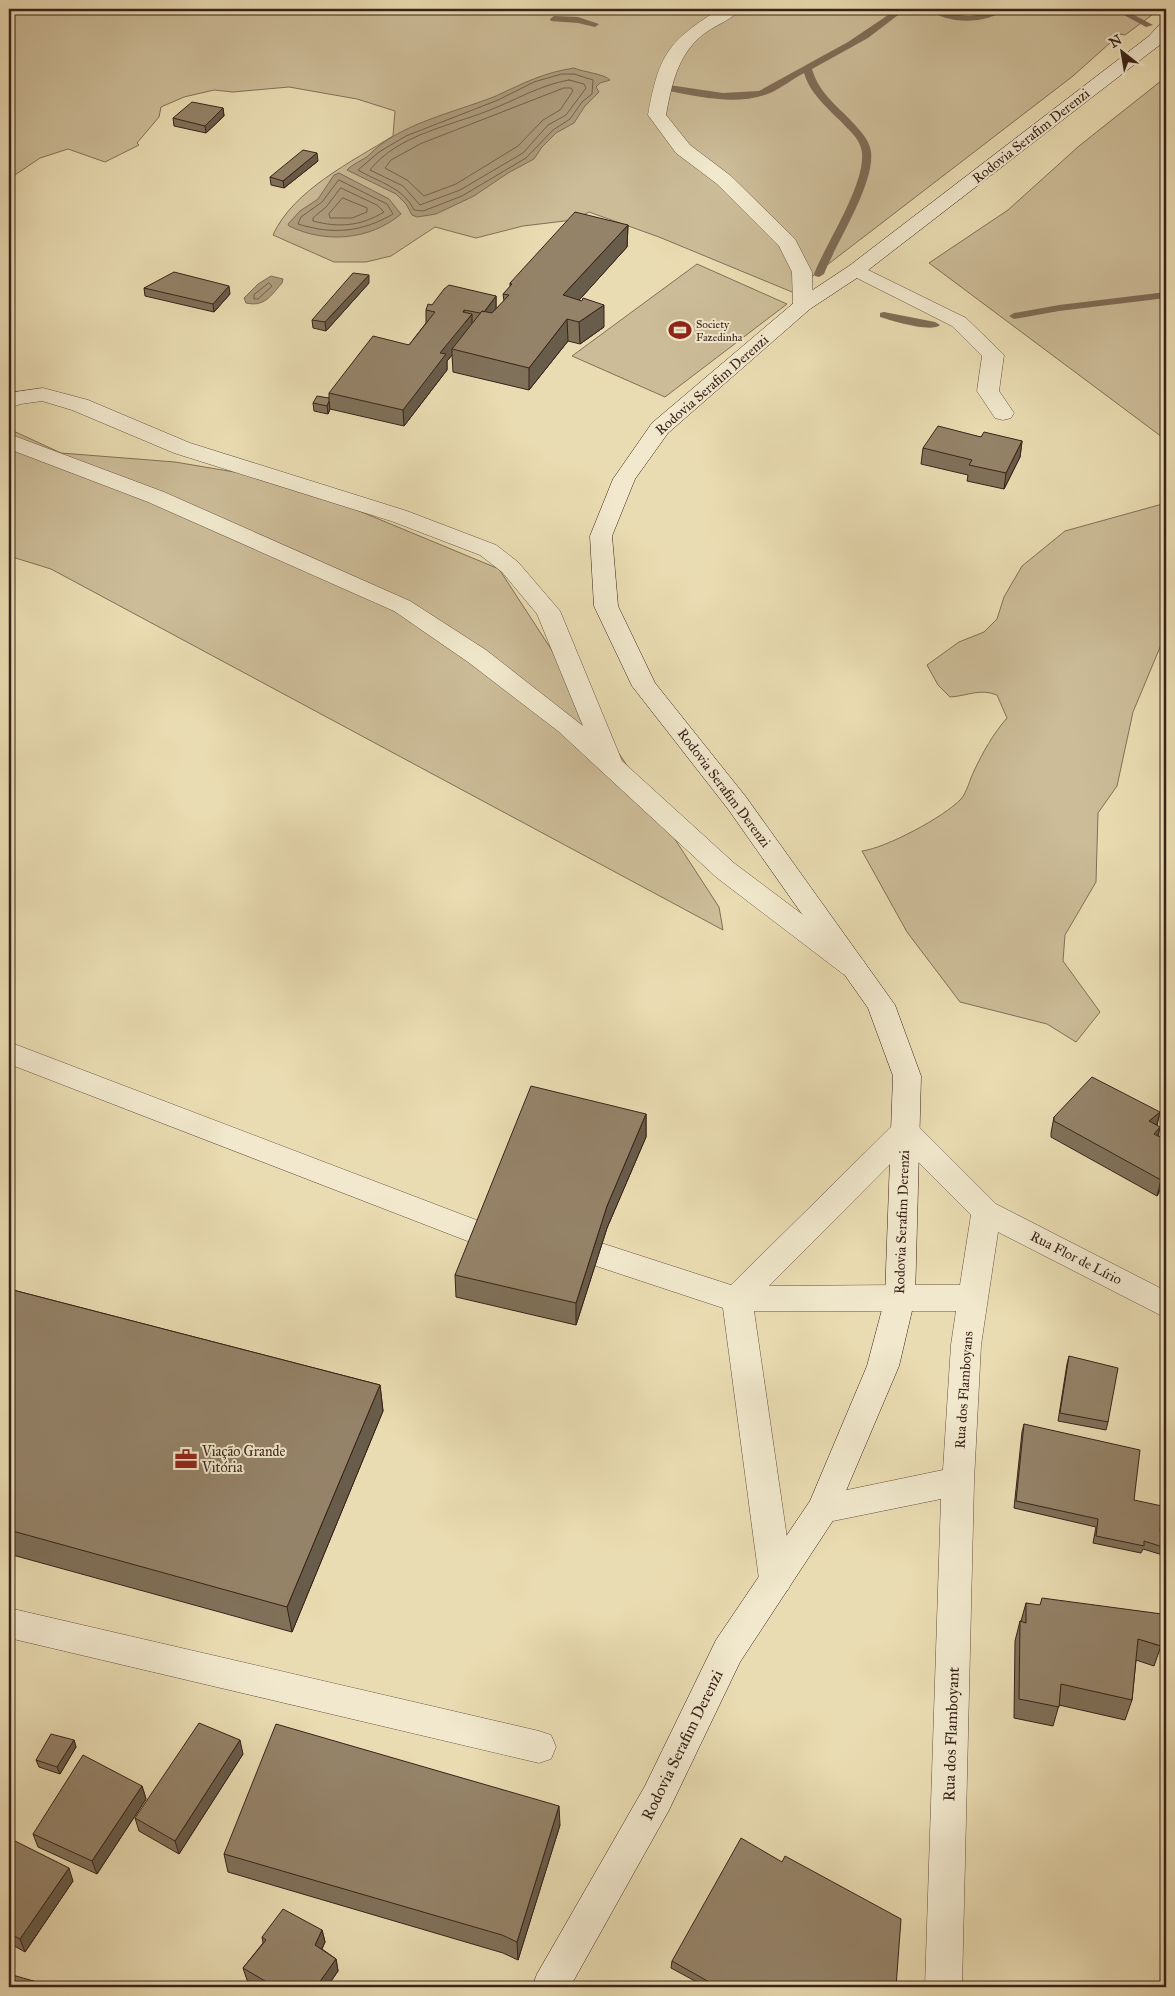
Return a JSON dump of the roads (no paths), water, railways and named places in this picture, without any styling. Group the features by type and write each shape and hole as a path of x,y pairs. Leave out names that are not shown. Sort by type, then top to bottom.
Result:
{"street":[{"path":"731,9 689,37 672,58 664,80 657,115 683,149 724,180 788,243 802,272 803,305"},
{"name":"Rodovia Serafim Derenzi","path":"550,1987 657,1798 728,1651 823,1509 883,1366 900,1298 906,1131 907,1076 881,1005 738,803 644,686 606,606 601,536 624,479 660,428 803,305 856,270 1155,40 1166,28"},
{"path":"856,270 959,322 993,355 988,391 1003,413"},
{"path":"9,402 15,398 43,394 80,404 182,448 399,516 488,550 510,567 548,612 612,766"},
{"path":"9,441 156,498 402,606 477,656 567,726 725,870 856,970"},
{"path":"9,1054 481,1234"},
{"path":"737,1299 906,1131"},
{"name":"Rodovia Serafim Derenzi","path":"906,1131 986,1212"},
{"name":"Rua dos Flamboyans","path":"958,1481 966,1345 986,1212"},
{"name":"Rua Flor de Lírio","path":"986,1212 1166,1305"},
{"path":"598,1254 704,1290 737,1299 973,1298"},
{"path":"737,1299 776,1579"},
{"path":"823,1509 958,1481"},
{"name":"Rua dos Flamboyant","path":"944,1987 958,1481"},
{"path":"9,1623 539,1747"}],"water":[{"path":"574,68 604,76 610,80 600,83 596,87 599,92 585,106 574,123 556,133 542,147 534,159 508,173 474,196 436,214 417,217 412,215 406,204 396,194 347,170 381,144 411,127 496,96 543,76"},
{"path":"339,173 389,199 401,214 389,223 376,229 362,234 347,236 318,235 303,232 289,226 288,224 300,211 318,199 334,175"},
{"path":"271,276 283,279 274,293 258,304 246,303 244,298 258,284"}],"waterway":[{"path":"669,88 723,96 745,96 762,93 865,36 902,9"},
{"path":"934,9 960,18 975,18 1001,9"},
{"path":"1117,9 1149,25"},
{"path":"554,19 578,20 595,24"},
{"path":"807,69 818,93 859,135 865,144 867,154 865,169 854,200 819,274"},
{"path":"1014,316 1059,308 1166,295"},
{"path":"884,315 935,325"}],"place":[{"name":"Society Fazedinha","path":"680,330"},
{"name":"Viação Grande Vitória","path":"186,1459"}]}
